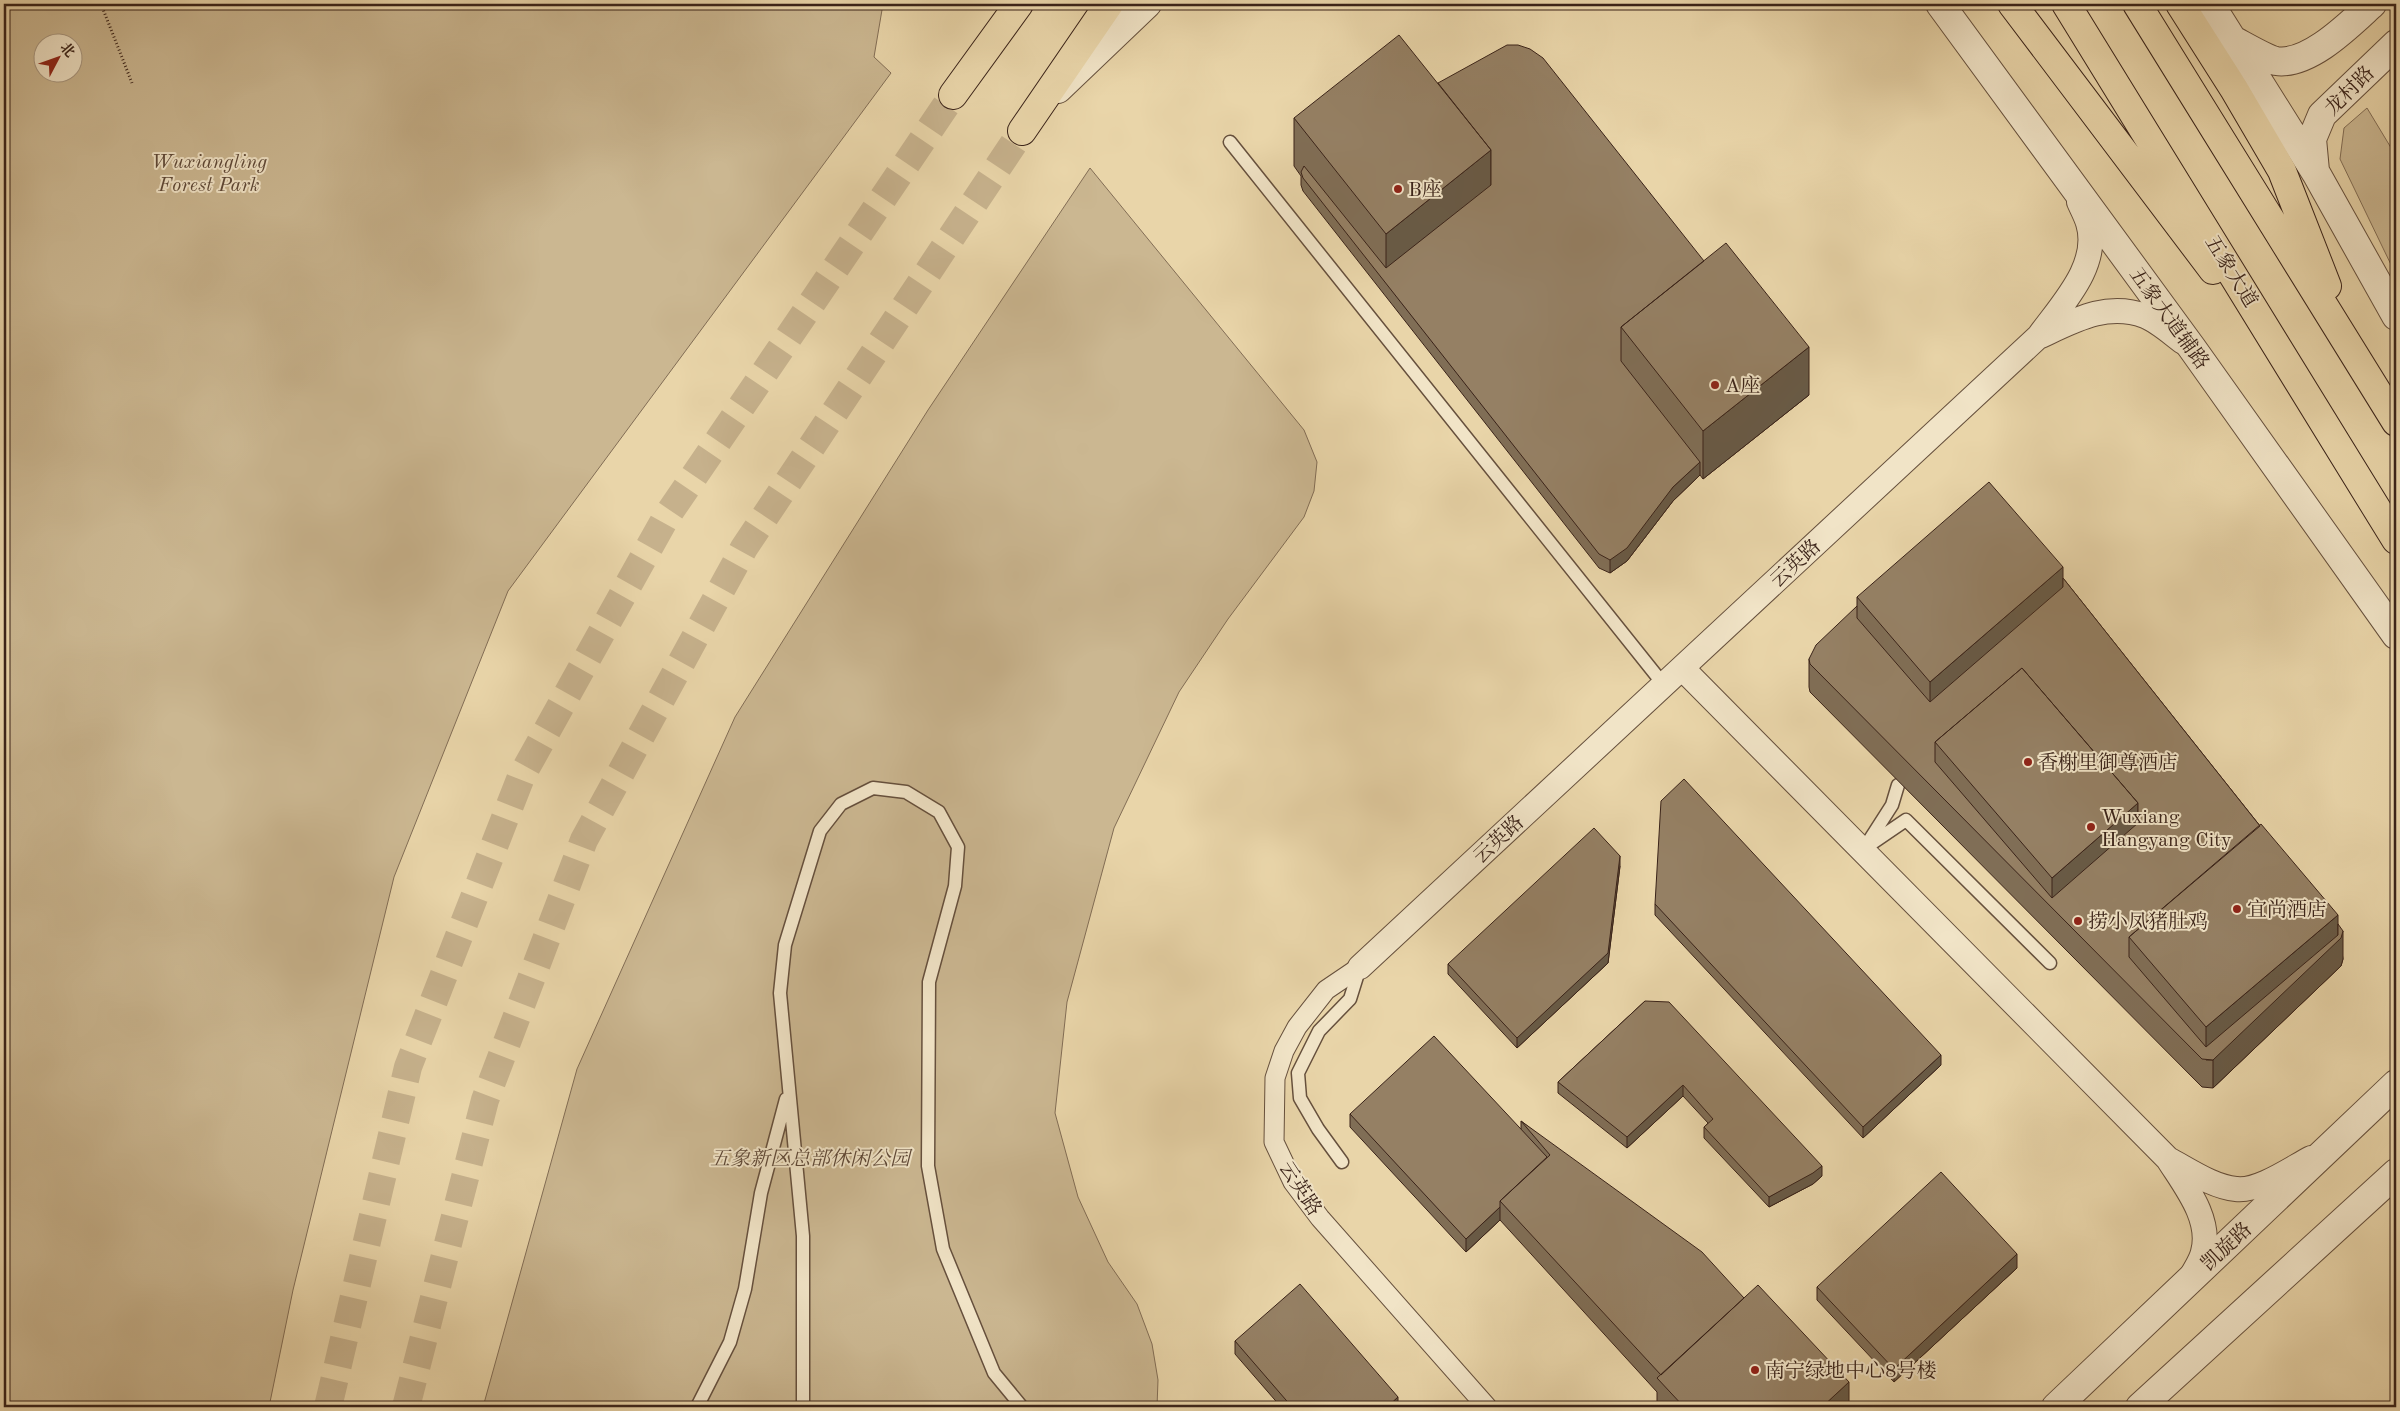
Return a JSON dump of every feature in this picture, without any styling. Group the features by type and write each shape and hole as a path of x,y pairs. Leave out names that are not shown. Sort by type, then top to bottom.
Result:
{"main road":[{"path":"953,95 1019,4"},
{"path":"1022,131 1109,4"},
{"path":"2012,4 2314,404"},
{"name":"五象大道","path":"2066,4 2396,540"},
{"path":"2137,4 2396,422"},
{"path":"2180,4 2234,89 2282,171 2352,351"}],"street":[{"path":"1041,105 1147,4"},
{"name":"五象大道辅路","path":"1940,4 2192,348 2396,635"},
{"path":"2210,4 2316,173 2396,316"},
{"path":"2231,39 2276,61 2301,57 2333,39 2372,4"},
{"name":"龙村路","path":"2316,173 2312,138 2322,115 2396,44"},
{"path":"2039,336 2082,275 2090,250 2089,224 2067,178"},
{"path":"2039,336 2089,314 2119,310 2146,316 2192,348"},
{"name":"云英路","path":"1487,1407 1320,1218 1293,1182 1274,1142 1275,1078 1284,1051 1297,1027 1326,990 1360,967 2039,336"},
{"path":"1682,668 2168,1159 2194,1201 2204,1226 2203,1252 2190,1281"},
{"name":"凯旋路","path":"2056,1407 2396,1084"},
{"path":"2168,1159 2214,1183 2237,1190 2263,1184 2330,1148"},
{"path":"2140,1407 2396,1173"}],"lane":[{"path":"1230,142 1664,685"},
{"path":"1862,850 1892,806 1898,784"},
{"path":"803,1407 804,1236 788,1092 780,994 785,945 820,831 841,804 874,788 906,792 939,812 958,847 955,886 929,982 928,1166 943,1249 994,1373 1022,1407"},
{"path":"1862,850 1906,820 2050,963"},
{"path":"1342,1162 1318,1129 1300,1098 1298,1073 1320,1031 1350,999 1360,967"},
{"path":"697,1407 732,1333 745,1289 761,1193 788,1092"}],"path":[{"path":"101,4 132,82"}],"green space":[{"name":"Wuxiangling Forest Park","path":"4,4 883,4 874,57 891,73 508,591 394,877 293,1290 269,1407 4,1407"},
{"path":"2367,108 2396,156 2396,275 2340,159 2344,128"},
{"name":"五象新区总部休闲公园","path":"1090,168 1304,430 1317,462 1314,491 1304,517 1228,619 1179,692 1114,828 1067,1002 1055,1113 1078,1197 1108,1262 1137,1304 1152,1344 1158,1380 1157,1407 483,1407 577,1069 735,717 928,410"}],"building":[{"path":"1399,35 1491,150 1386,234 1294,118"},
{"path":"1507,45 1518,45 1530,49 1543,58 1704,261 1621,327 1621,361 1700,462 1673,487 1627,548 1610,560 1599,554 1303,178 1301,172 1304,166 1386,268 1491,185 1491,150 1438,83"},
{"path":"1726,243 1809,347 1703,431 1621,327"},
{"path":"1989,482 2063,567 1930,682 1857,597"},
{"path":"2063,578 2260,826 2129,937 2129,957 2206,1047 2338,935 2338,924 2343,931 2341,938 2213,1060 2202,1059 1810,664 1809,659 1816,645 1857,606 1857,618 1930,702 2063,587","holes":["2022,668 2138,803 2138,823 2052,898 1935,762 1935,742"]},
{"path":"2022,668 2138,803 2052,878 1935,742"},
{"path":"1684,779 1941,1055 1863,1127 1655,904 1661,801"},
{"path":"2261,824 2338,915 2206,1027 2129,937"},
{"path":"1594,828 1620,856 1608,953 1517,1038 1448,964"},
{"path":"1645,1001 1669,1002 1822,1166 1769,1197 1704,1127 1713,1119 1683,1085 1627,1137 1558,1082"},
{"path":"1434,1036 1547,1157 1500,1201 1500,1207 1466,1239 1350,1114"},
{"path":"1521,1121 1702,1252 1744,1298 1661,1375 1500,1201 1550,1155"},
{"path":"1941,1172 2017,1254 1894,1369 1817,1287"},
{"path":"1300,1284 1398,1397 1387,1407 1292,1407 1235,1341"},
{"path":"1758,1285 1849,1382 1822,1407 1684,1407 1657,1378"}],"tunnel":[{"path":"328,1407 408,1067 521,777 665,519 953,95"},
{"path":"406,1407 485,1100 584,840 744,548 1022,131"}],"place":[{"name":"B座","path":"1398,189"},
{"name":"A座","path":"1715,385"},
{"name":"香榭里御尊酒店","path":"2028,762"},
{"name":"Wuxiang Hangyang City","path":"2091,827"},
{"name":"宜尚酒店","path":"2237,909"},
{"name":"捞小凤猪肚鸡","path":"2078,921"},
{"name":"南宁绿地中心8号楼","path":"1755,1370"}]}
